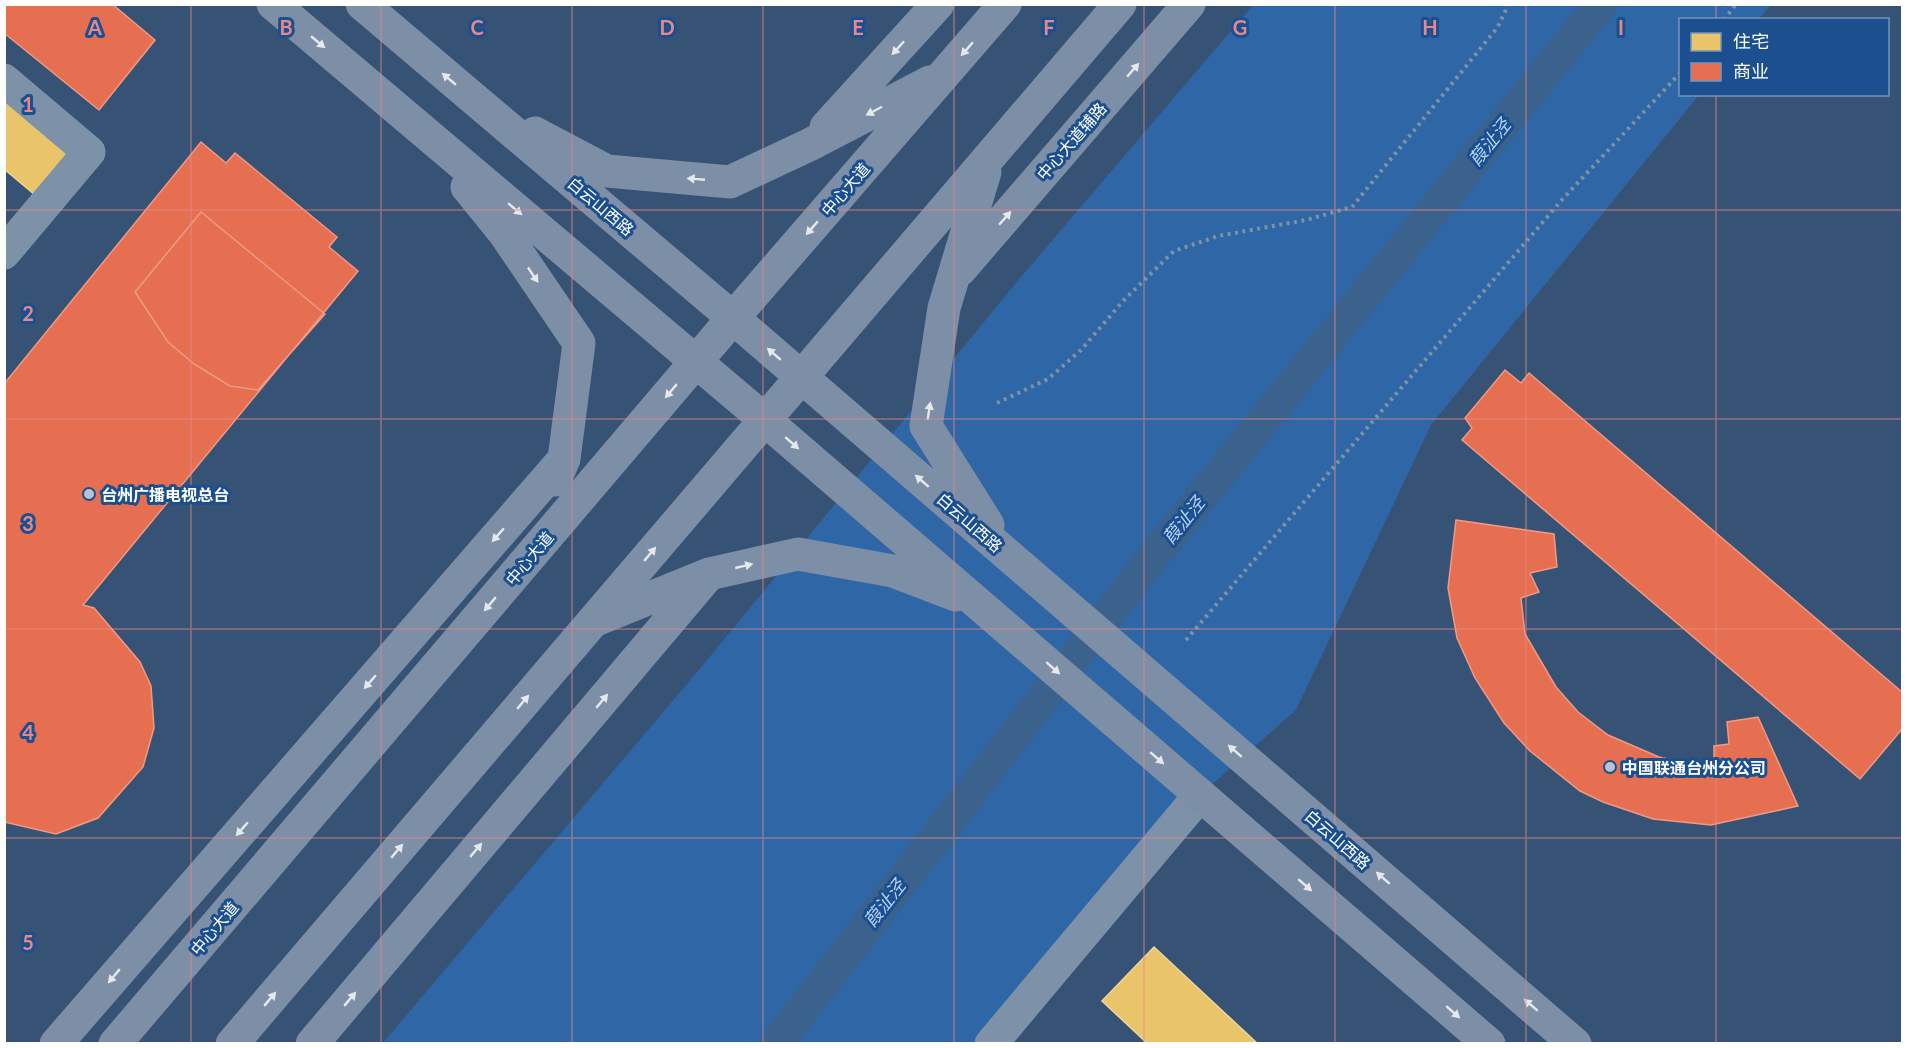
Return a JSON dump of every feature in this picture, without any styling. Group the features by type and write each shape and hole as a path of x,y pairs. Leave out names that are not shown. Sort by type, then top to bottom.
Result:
{"main road":[{"path":"273,4 765,420 1490,1044"},
{"name":"白云山西路","path":"362,4 733,318 1575,1044"},
{"path":"809,145 938,4"},
{"name":"中心大道","path":"116,1044 733,318 1005,4"},
{"path":"232,1044 1120,4"},
{"name":"中心大道辅路","path":"953,278 1189,4"},
{"name":"中心大道","path":"479,104 607,171 730,182 809,145 945,75"},
{"path":"421,129 505,234 579,343 564,459 511,580"},
{"path":"988,160 944,308 926,426 1004,552"},
{"path":"56,1044 564,459"},
{"path":"591,622 709,574 798,554 893,571 978,603"},
{"path":"312,1044 709,574"}],"street":[{"path":"4,80 89,152 4,254"},
{"path":"991,1044 1200,795"}],"path":[{"path":"997,403 1047,379 1081,350 1123,301 1174,251 1218,236 1306,220 1352,207 1497,28 1509,4"},
{"path":"1726,18 1736,4"},
{"path":"1186,640 1560,202 1679,74"}],"shaded area":[{"path":"1253,5 1771,5 1760,18 1679,18 1679,96 1698,96 1431,425 1296,710 1200,795 991,1043 382,1044 703,665 1015,284"}],"building: 住宅":[{"path":"4,101 69,154 35,195 4,169"},
{"path":"1154,947 1258,1044 1148,1044 1102,1001"}],"building: 商业":[{"path":"4,4 112,4 155,40 99,110 4,33"},
{"name":"台州广播电视总台","path":"201,142 226,163 235,153 337,237 329,247 358,271 83,605 94,608 140,662 151,686 154,728 143,767 98,818 56,834 4,822 4,384"},
{"path":"201,212 325,314 258,390 230,386 194,364 168,342 135,292"},
{"path":"1505,370 1521,383 1529,373 1902,692 1902,729 1860,779 1462,440 1472,428 1465,418"},
{"path":"1456,520 1554,534 1557,567 1530,573 1539,592 1521,598 1525,634 1556,687 1578,712 1608,735 1659,757 1714,768 1714,746 1729,744 1727,722 1758,717 1798,806 1711,825 1653,819 1603,802 1580,791 1530,751 1504,723 1475,678 1457,638 1448,588"}],"waterway":[{"name":"葭沚泾","path":"776,1044 1149,562 1601,4"}],"place":[{"name":"台州广播电视总台","path":"89,494"},
{"name":"中国联通台州分公司","path":"1610,767"}]}
